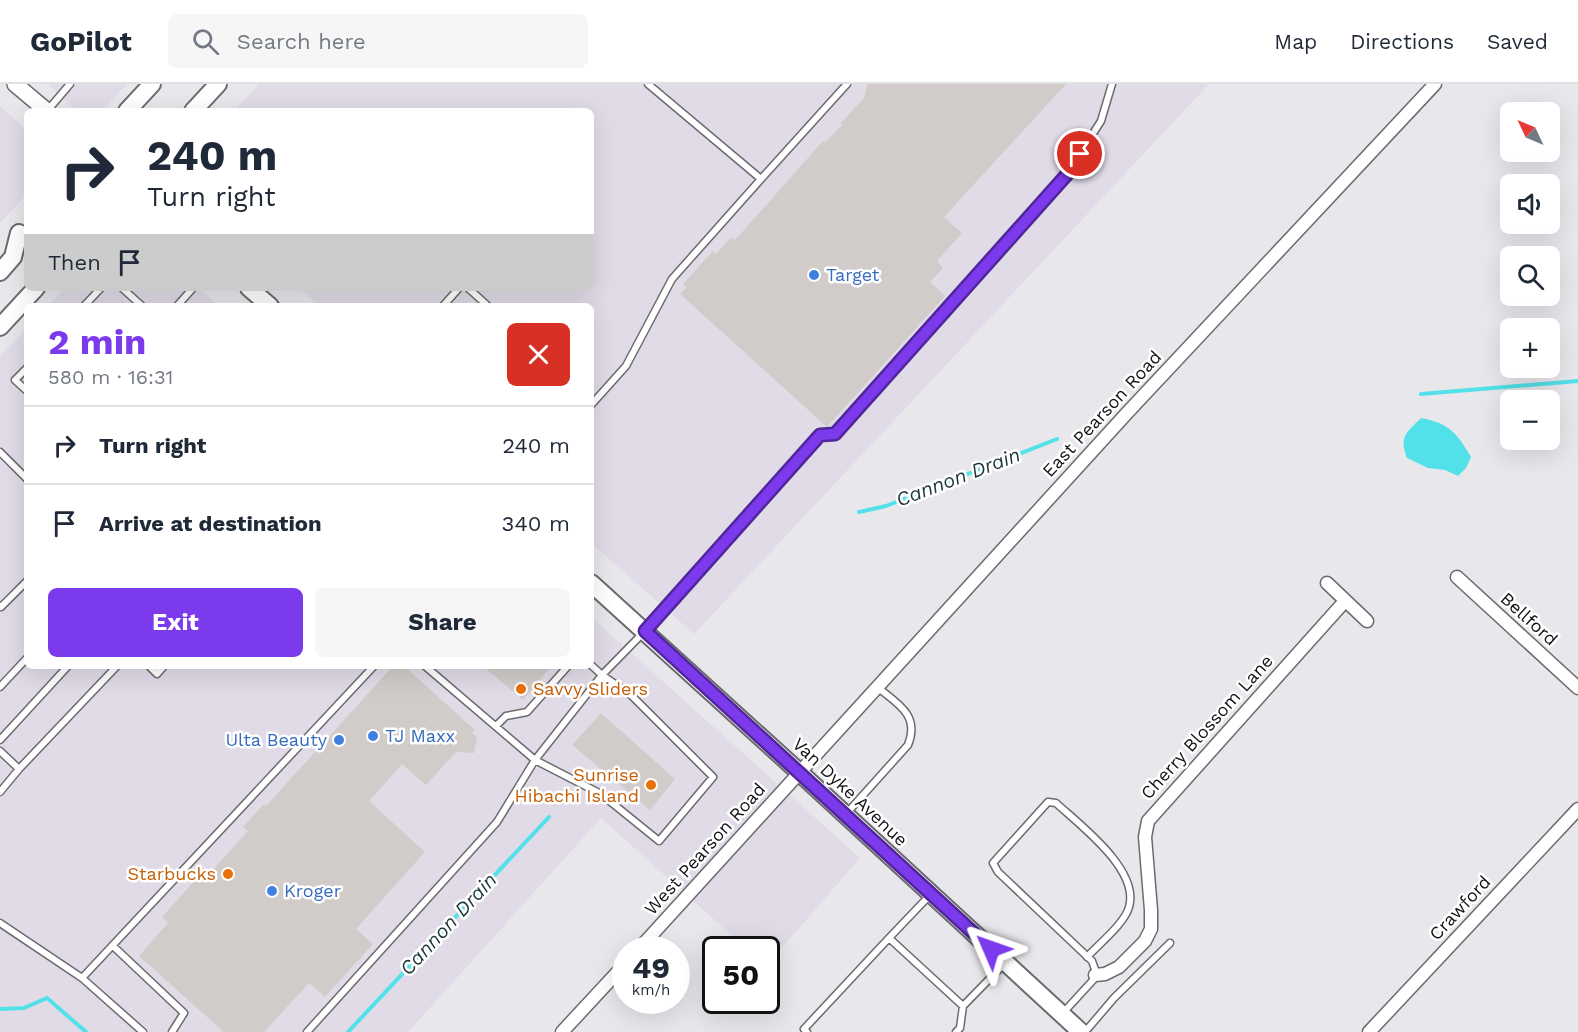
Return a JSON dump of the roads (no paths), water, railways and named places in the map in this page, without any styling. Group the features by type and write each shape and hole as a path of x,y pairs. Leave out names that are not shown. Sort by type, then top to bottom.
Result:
{"main road":[{"path":"130,108 152,84"},
{"path":"196,108 218,84"},
{"path":"0,255 23,228"},
{"path":"0,272 13,257 23,228"},
{"path":"0,327 33,291"},
{"path":"252,291 266,303"},
{"name":"Van Dyke Avenue","path":"594,586 1083,1032"}],"street":[{"path":"15,84 43,108"},
{"name":"East Pearson Road","path":"799,772 1119,422 1435,84"},
{"name":"Bellford","path":"1456,577 1578,688"},
{"path":"1327,583 1367,621"},
{"name":"Cherry Blossom Lane","path":"1095,975 1105,974 1119,966 1145,941 1151,929 1144,837 1148,821 1345,601"},
{"name":"West Pearson Road","path":"651,936 799,772"},
{"name":"Crawford","path":"1369,1032 1578,809"},
{"path":"562,1032 612,978"}],"lane":[{"path":"50,108 70,84"},
{"path":"648,84 761,179"},
{"path":"594,402 626,366 672,279 847,84"},
{"path":"307,1032 497,822 535,760 602,675 645,631 820,435 835,434 1070,171 1101,121 1112,84"},
{"path":"87,303 98,291"},
{"path":"125,291 139,303"},
{"path":"180,303 190,291"},
{"path":"446,303 456,291"},
{"path":"471,291 485,303"},
{"path":"24,371 15,380 24,388"},
{"path":"0,452 24,476"},
{"path":"0,607 24,584"},
{"path":"0,687 24,660"},
{"path":"429,669 535,760 601,794 659,841 713,777 632,696 594,668"},
{"path":"0,740 65,669"},
{"path":"0,792 114,669"},
{"path":"82,978 371,669"},
{"path":"496,726 506,716 527,712 565,669"},
{"path":"846,815 908,745 912,734 913,725 901,707 877,687"},
{"path":"0,752 19,769"},
{"path":"1062,1015 1095,978 1094,966 998,872 993,863 1044,806 1051,802 1056,803 1107,851 1116,861 1127,883 1129,910 1087,957"},
{"path":"807,1032 804,1029 931,894"},
{"path":"0,923 82,978 143,1032"},
{"path":"889,938 963,1006"},
{"path":"1083,1032 1170,943"},
{"path":"113,946 184,1013 172,1032"},
{"path":"956,1032 960,1028 963,1006 1006,963"}],"water":[{"path":"1421,418 1439,423 1451,430 1466,449 1471,457 1466,468 1458,476 1445,470 1428,468 1407,458 1404,445 1405,435"}],"waterway":[{"name":"Cannon Drain","path":"1421,394 1578,381"},
{"name":"Cannon Drain","path":"859,512 886,506 1057,439"},
{"name":"Cannon Drain","path":"348,1032 549,817"},
{"name":"Cannon Drain","path":"0,1009 24,1008 47,998 86,1032"}],"place":[{"name":"Target","path":"814,275"},
{"name":"Savvy Sliders","path":"521,689"},
{"name":"TJ Maxx","path":"373,736"},
{"name":"Ulta Beauty","path":"339,740"},
{"name":"Sunrise Hibachi Island","path":"651,785"},
{"name":"Starbucks","path":"228,874"},
{"name":"Kroger","path":"272,891"}]}
